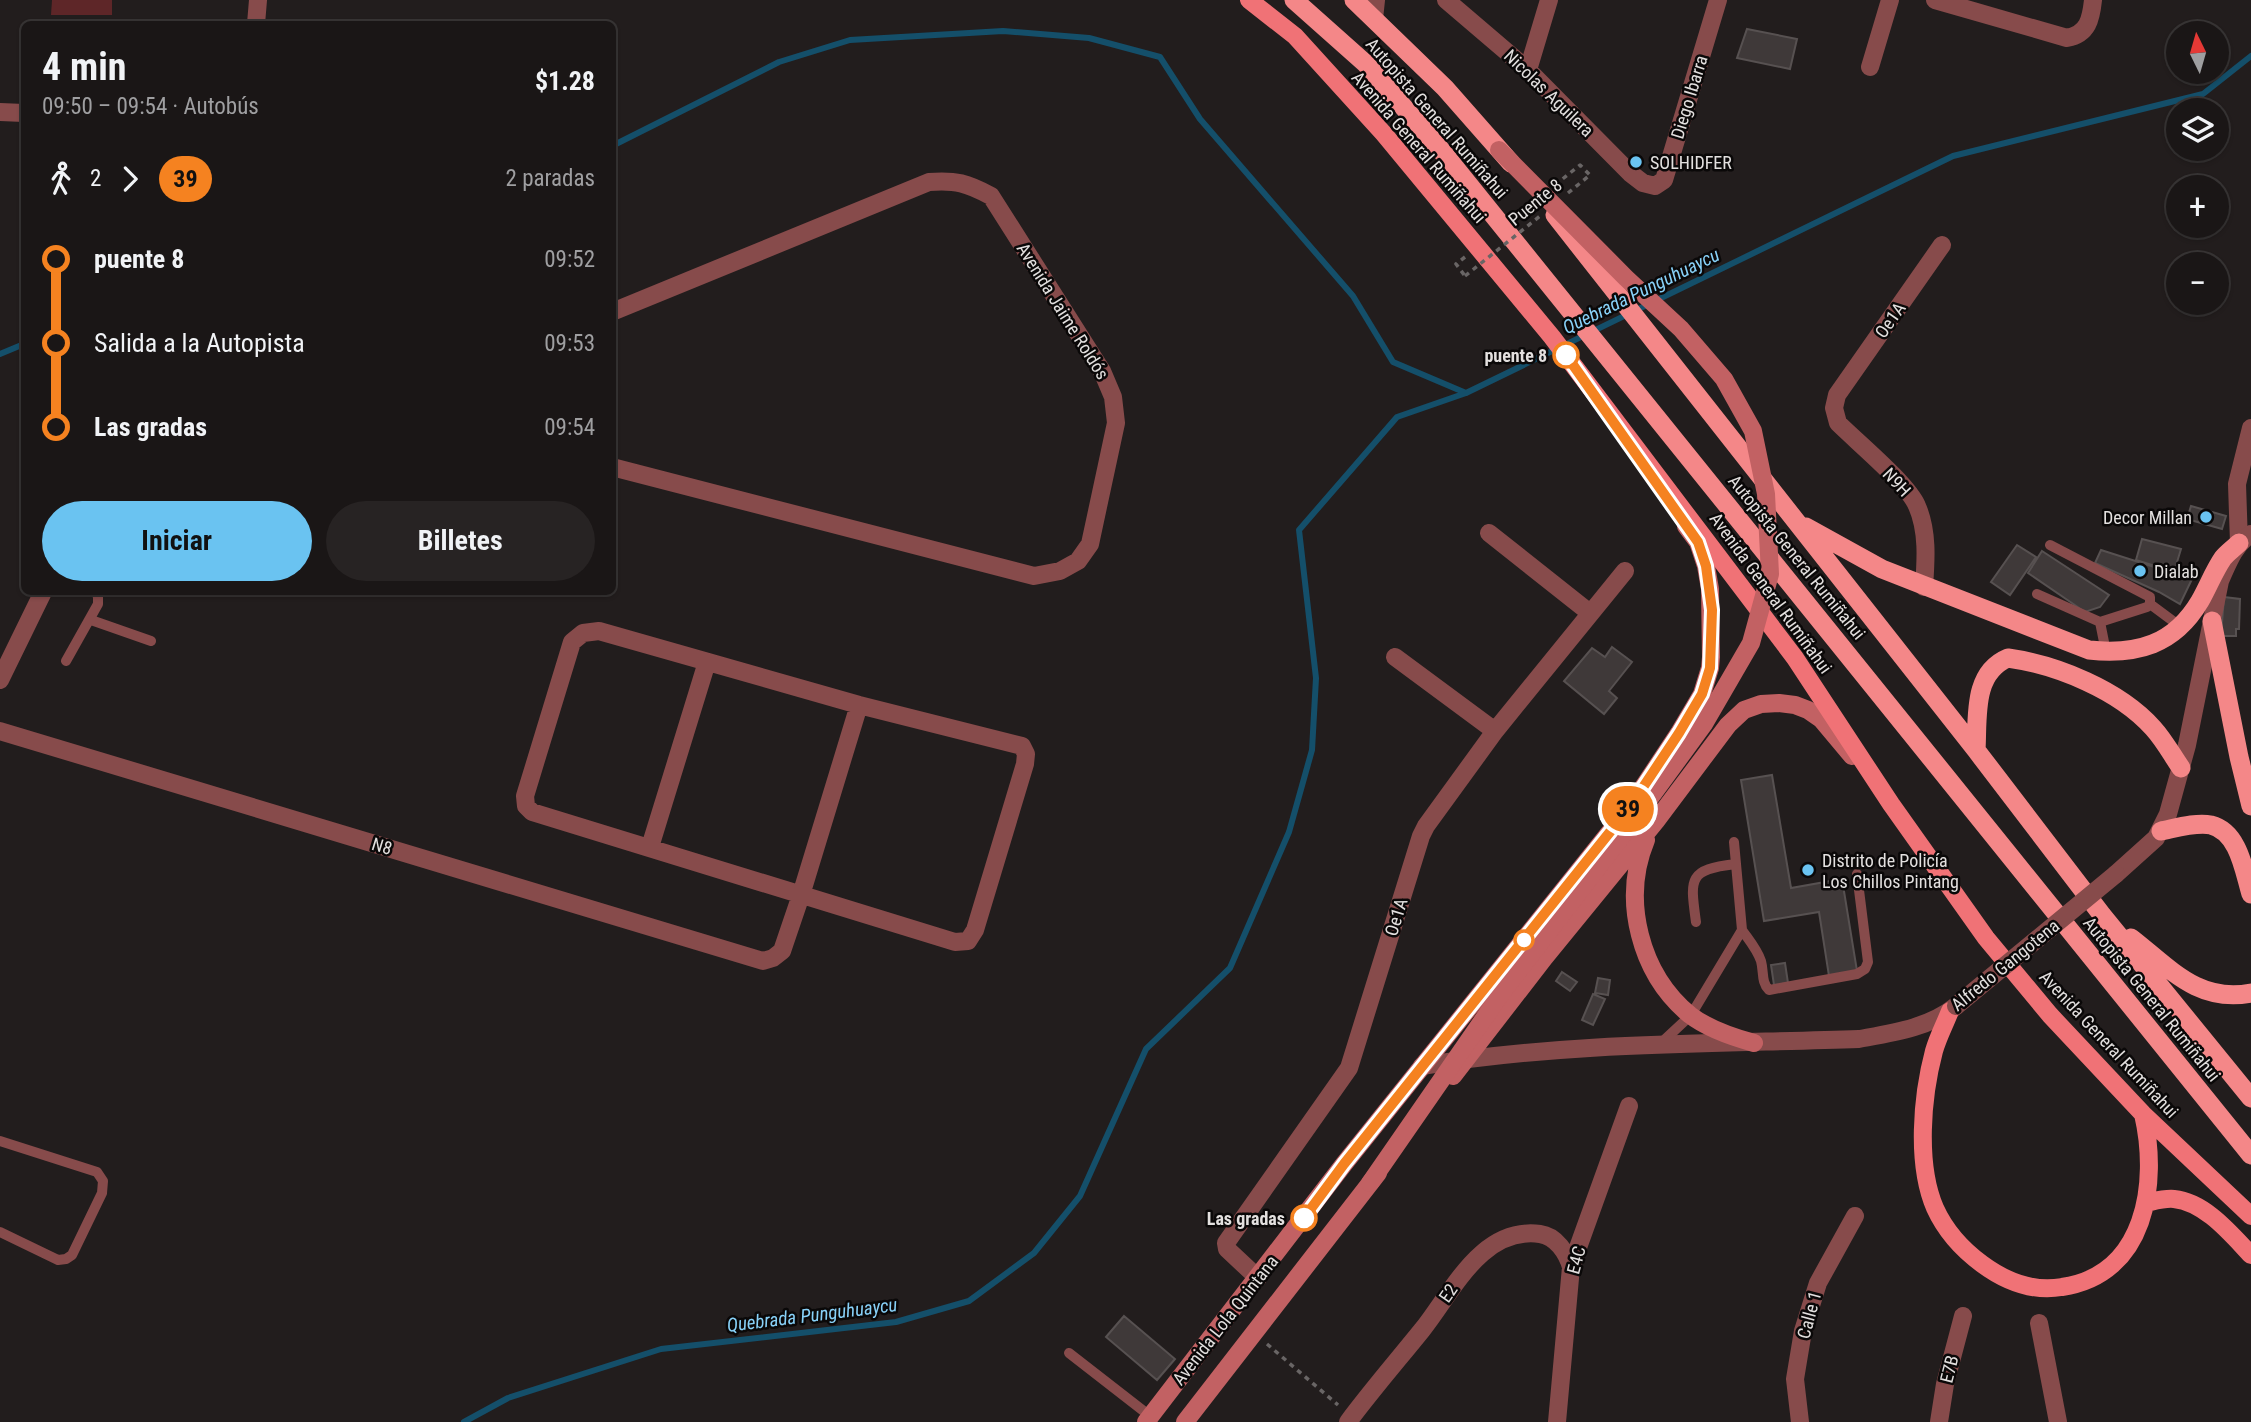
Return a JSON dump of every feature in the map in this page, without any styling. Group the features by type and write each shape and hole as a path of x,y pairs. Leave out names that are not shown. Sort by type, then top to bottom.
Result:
{"highway":[{"name":"Autopista General Rumiñahui","path":"1294,0 1366,64 1440,149 2251,1155"},
{"name":"Autopista General Rumiñahui","path":"1354,0 1375,9 1499,150 1549,202 1624,304 1798,522 2102,915 2251,1098"},
{"path":"1798,522 1882,569 1924,587 2089,650 2106,652 2143,649 2163,640 2181,627 2198,604 2223,557 2245,539"},
{"path":"2212,621 2251,806"},
{"path":"1976,750 1980,690 1993,666 2008,658 2063,672 2115,698 2153,728 2181,768"},
{"path":"2161,831 2195,825 2211,825 2224,831 2239,853 2251,894"},
{"path":"2102,915 2191,985 2215,995 2251,993"}],"main road":[{"name":"Avenida General Rumiñahui","path":"1250,0 1295,36 1384,134 1552,337 1795,658 1891,804 1986,938 2050,1015 2143,1114 2251,1216"},
{"name":"Avenida Lola Quintana","path":"1370,1183 1503,991 1704,724 1751,643 1770,574 1766,494 1753,431 1724,379 1681,329 1626,278 1499,150"},
{"name":"Avenida Lola Quintana","path":"1148,1419 1344,1164 1630,807 1702,694 1710,668 1710,589 1698,542 1587,382"},
{"name":"Avenida Lola Quintana","path":"1185,1422 1545,957 1656,821 1728,725 1744,710 1761,704 1779,703 1795,705 1821,719 1891,804"},
{"path":"1656,821 1645,843 1635,890 1640,939 1649,961 1661,982 1691,1015 1723,1033 1754,1043"},
{"path":"1953,1008 1934,1051 1926,1098 1923,1153 1934,1206 1949,1231 1970,1255 1993,1272 2015,1283 2040,1288 2072,1286 2096,1276 2119,1258 2140,1223 2146,1203 2150,1155 2143,1114"},
{"path":"2146,1203 2171,1199 2194,1206 2208,1214 2251,1255"}],"street":[{"path":"256,21 258,0"},
{"name":"Nicolas Aguilera","path":"1446,0 1528,70 1630,173 1652,186"},
{"path":"1528,70 1549,0"},
{"name":"Diego Ibarra","path":"1652,186 1659,185 1664,180 1718,0"},
{"path":"1870,67 1890,0"},
{"path":"1935,0 2067,38 2077,35 2088,25 2093,0"},
{"path":"0,112 21,113"},
{"name":"Avenida Jaime Roldós","path":"616,310 929,182 955,180 991,196 1102,371 1113,397 1116,423 1090,544 1078,561 1060,571 1034,576 616,468"},
{"name":"Oe1A","path":"1837,395 1942,245"},
{"name":"N9H","path":"1837,395 1834,408 1838,423 1906,489 1917,504 1926,554 1924,587"},
{"path":"2245,539 2237,484 2251,428"},
{"path":"1489,534 1590,613"},
{"name":"Alfredo Gangotena","path":"1422,1066 1535,1052 1859,1039 1923,1025 1953,1008 2116,874 2161,831 2188,745 2220,581 2229,560 2245,539"},
{"name":"Oe1A","path":"1258,1278 1227,1249 1226,1243 1349,1068 1421,835 1496,731 1625,571"},
{"path":"0,680 42,595"},
{"path":"599,631 707,662 859,705 1022,746 1026,754 1025,764 975,930 968,941 955,942 801,895 531,812 526,806 525,796 572,642 583,633 599,631"},
{"path":"1395,657 1496,731"},
{"path":"650,847 707,662"},
{"path":"801,895 859,705"},
{"name":"N8","path":"0,731 763,961 774,958 782,951 801,895"},
{"name":"E4C","path":"1557,1422 1571,1267 1629,1106"},
{"name":"Calle 1","path":"1800,1422 1795,1379 1803,1331 1818,1283 1855,1216"},
{"name":"E2","path":"1350,1419 1426,1325 1461,1275 1483,1253 1500,1241 1517,1235 1547,1235 1557,1242 1569,1258 1571,1267"},
{"name":"E7B","path":"1939,1422 1945,1384 1962,1316"},
{"path":"2039,1323 2058,1422"}],"lane":[{"path":"2050,545 2150,597 2150,604"},
{"path":"2037,594 2100,622 2150,604"},
{"path":"66,661 99,604 97,595"},
{"path":"2150,604 2181,627"},
{"path":"90,620 151,641"},
{"path":"2100,622 2106,652"},
{"path":"1734,842 1742,930 1762,963 1764,985 1769,990 1857,974 1865,969 1868,962 1857,874"},
{"path":"1696,922 1692,893 1696,876 1702,870 1735,864"},
{"path":"1658,1046 1691,1015 1742,930"},
{"path":"0,1141 97,1172 103,1181 102,1193 72,1255 66,1259 58,1260 0,1232"},
{"path":"1069,1353 1148,1419"}],"path":[{"name":"Puente 8","path":"1456,264 1465,276 1549,202 1590,175 1580,165 1549,202"},
{"path":"1254,1334 1350,1419"}],"shaded area":[{"path":"52,0 112,0 112,15 51,15"}],"building":[{"path":"1747,29 1797,39 1790,69 1737,58"},
{"name":"Decor Millan","path":"2191,506 2226,516 2222,529 2187,519"},
{"path":"2142,539 2181,549 2174,572 2136,560"},
{"path":"2017,545 2036,557 2010,595 1991,582"},
{"name":"Dialab","path":"2101,550 2192,579 2180,604 2095,563"},
{"path":"2042,551 2109,595 2100,607 2085,612 2028,573"},
{"path":"2224,597 2240,599 2239,629 2236,629 2236,636 2221,636"},
{"path":"1612,647 1632,662 1609,691 1617,698 1604,714 1564,681 1592,648 1605,657"},
{"path":"1772,775 1791,888 1842,879 1857,971 1829,976 1819,912 1764,921 1741,780"},
{"path":"1785,963 1788,983 1774,985 1771,965"},
{"path":"1562,972 1577,982 1570,991 1556,981"},
{"path":"1598,978 1610,980 1608,995 1595,993"},
{"path":"1593,994 1605,999 1593,1025 1582,1020"},
{"path":"1124,1316 1175,1359 1157,1380 1106,1337"}],"waterway":[{"path":"616,144 779,62 850,40 1003,31 1089,38 1160,57 1200,119 1353,296 1393,362 1466,393"},
{"name":"Quebrada Punguhuaycu","path":"464,1422 508,1398 661,1349 896,1322 969,1301 1034,1253 1080,1196 1146,1049 1230,968 1289,832 1312,750 1316,678 1299,530 1397,417 1466,393 1953,156 2203,94 2251,56"},
{"path":"0,354 21,345"}],"bus line":[{"name":"39","path":"1304,1218 1344,1164 1630,807 1702,694 1710,668 1710,589 1698,542 1566,355"}],"place":[{"name":"SOLHIDFER","path":"1636,162"},
{"name":"puente 8","path":"1566,355"},
{"name":"Decor Millan","path":"2206,517"},
{"name":"Dialab","path":"2140,571"},
{"name":"Distrito de Policía Los Chillos Pintang","path":"1808,870"},
{"name":"Las gradas","path":"1304,1218"}]}
